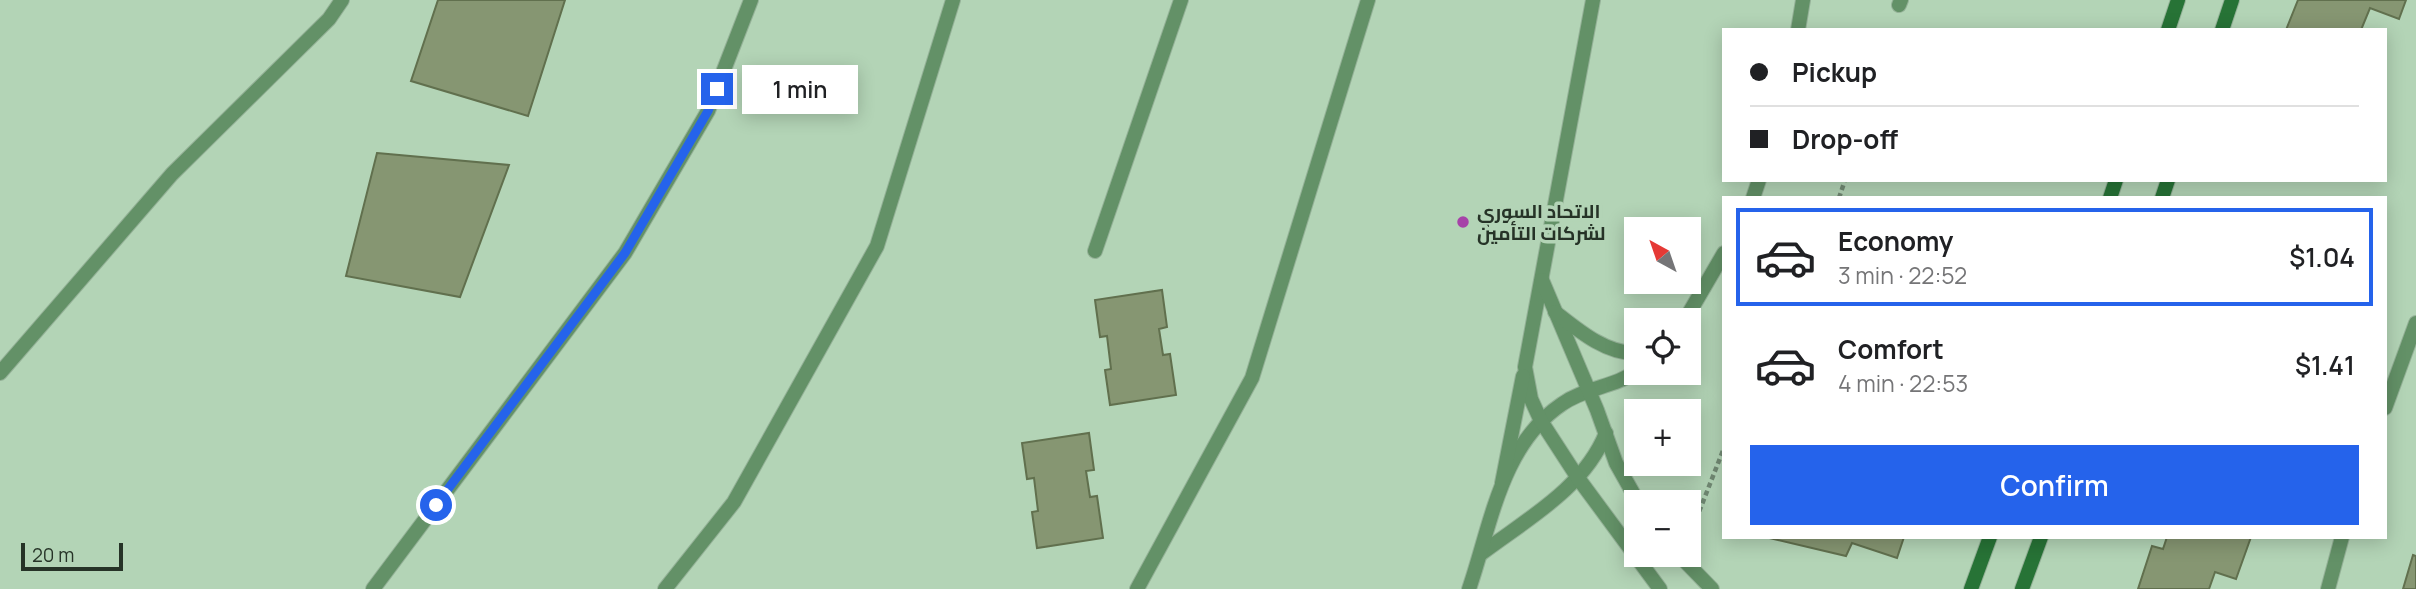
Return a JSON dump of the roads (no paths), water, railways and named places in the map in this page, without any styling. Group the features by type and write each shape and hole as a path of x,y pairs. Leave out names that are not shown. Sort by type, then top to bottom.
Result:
{"main road":[{"path":"2169,28 2178,0"},
{"path":"2223,28 2232,0"},
{"path":"1972,589 1989,539"},
{"path":"2022,589 2039,539"}],"street":[{"path":"0,373 172,174 329,19 342,0"},
{"path":"373,589 625,253 708,111 751,0"},
{"path":"665,589 734,502 877,246 953,0"},
{"path":"1095,251 1181,0"},
{"path":"1137,589 1252,378 1368,0"},
{"path":"1469,589 1502,482 1593,0"},
{"path":"1798,28 1803,0"},
{"path":"1692,308 1722,256"},
{"path":"1542,280 1616,463 1631,490"},
{"path":"1554,312 1599,343 1624,354"},
{"path":"2387,403 2416,323"},
{"path":"1525,367 1531,399 1541,421 1578,478 1660,589"},
{"path":"1502,482 1522,446 1541,421 1562,403 1588,389 1610,384 1624,377"},
{"path":"1482,553 1578,478 1590,464 1606,433"},
{"path":"2328,589 2341,539"},
{"path":"1691,567 1712,589"}],"place":[{"name":"الاتحاد السوري لشركات التأمين","path":"1463,222"}]}
